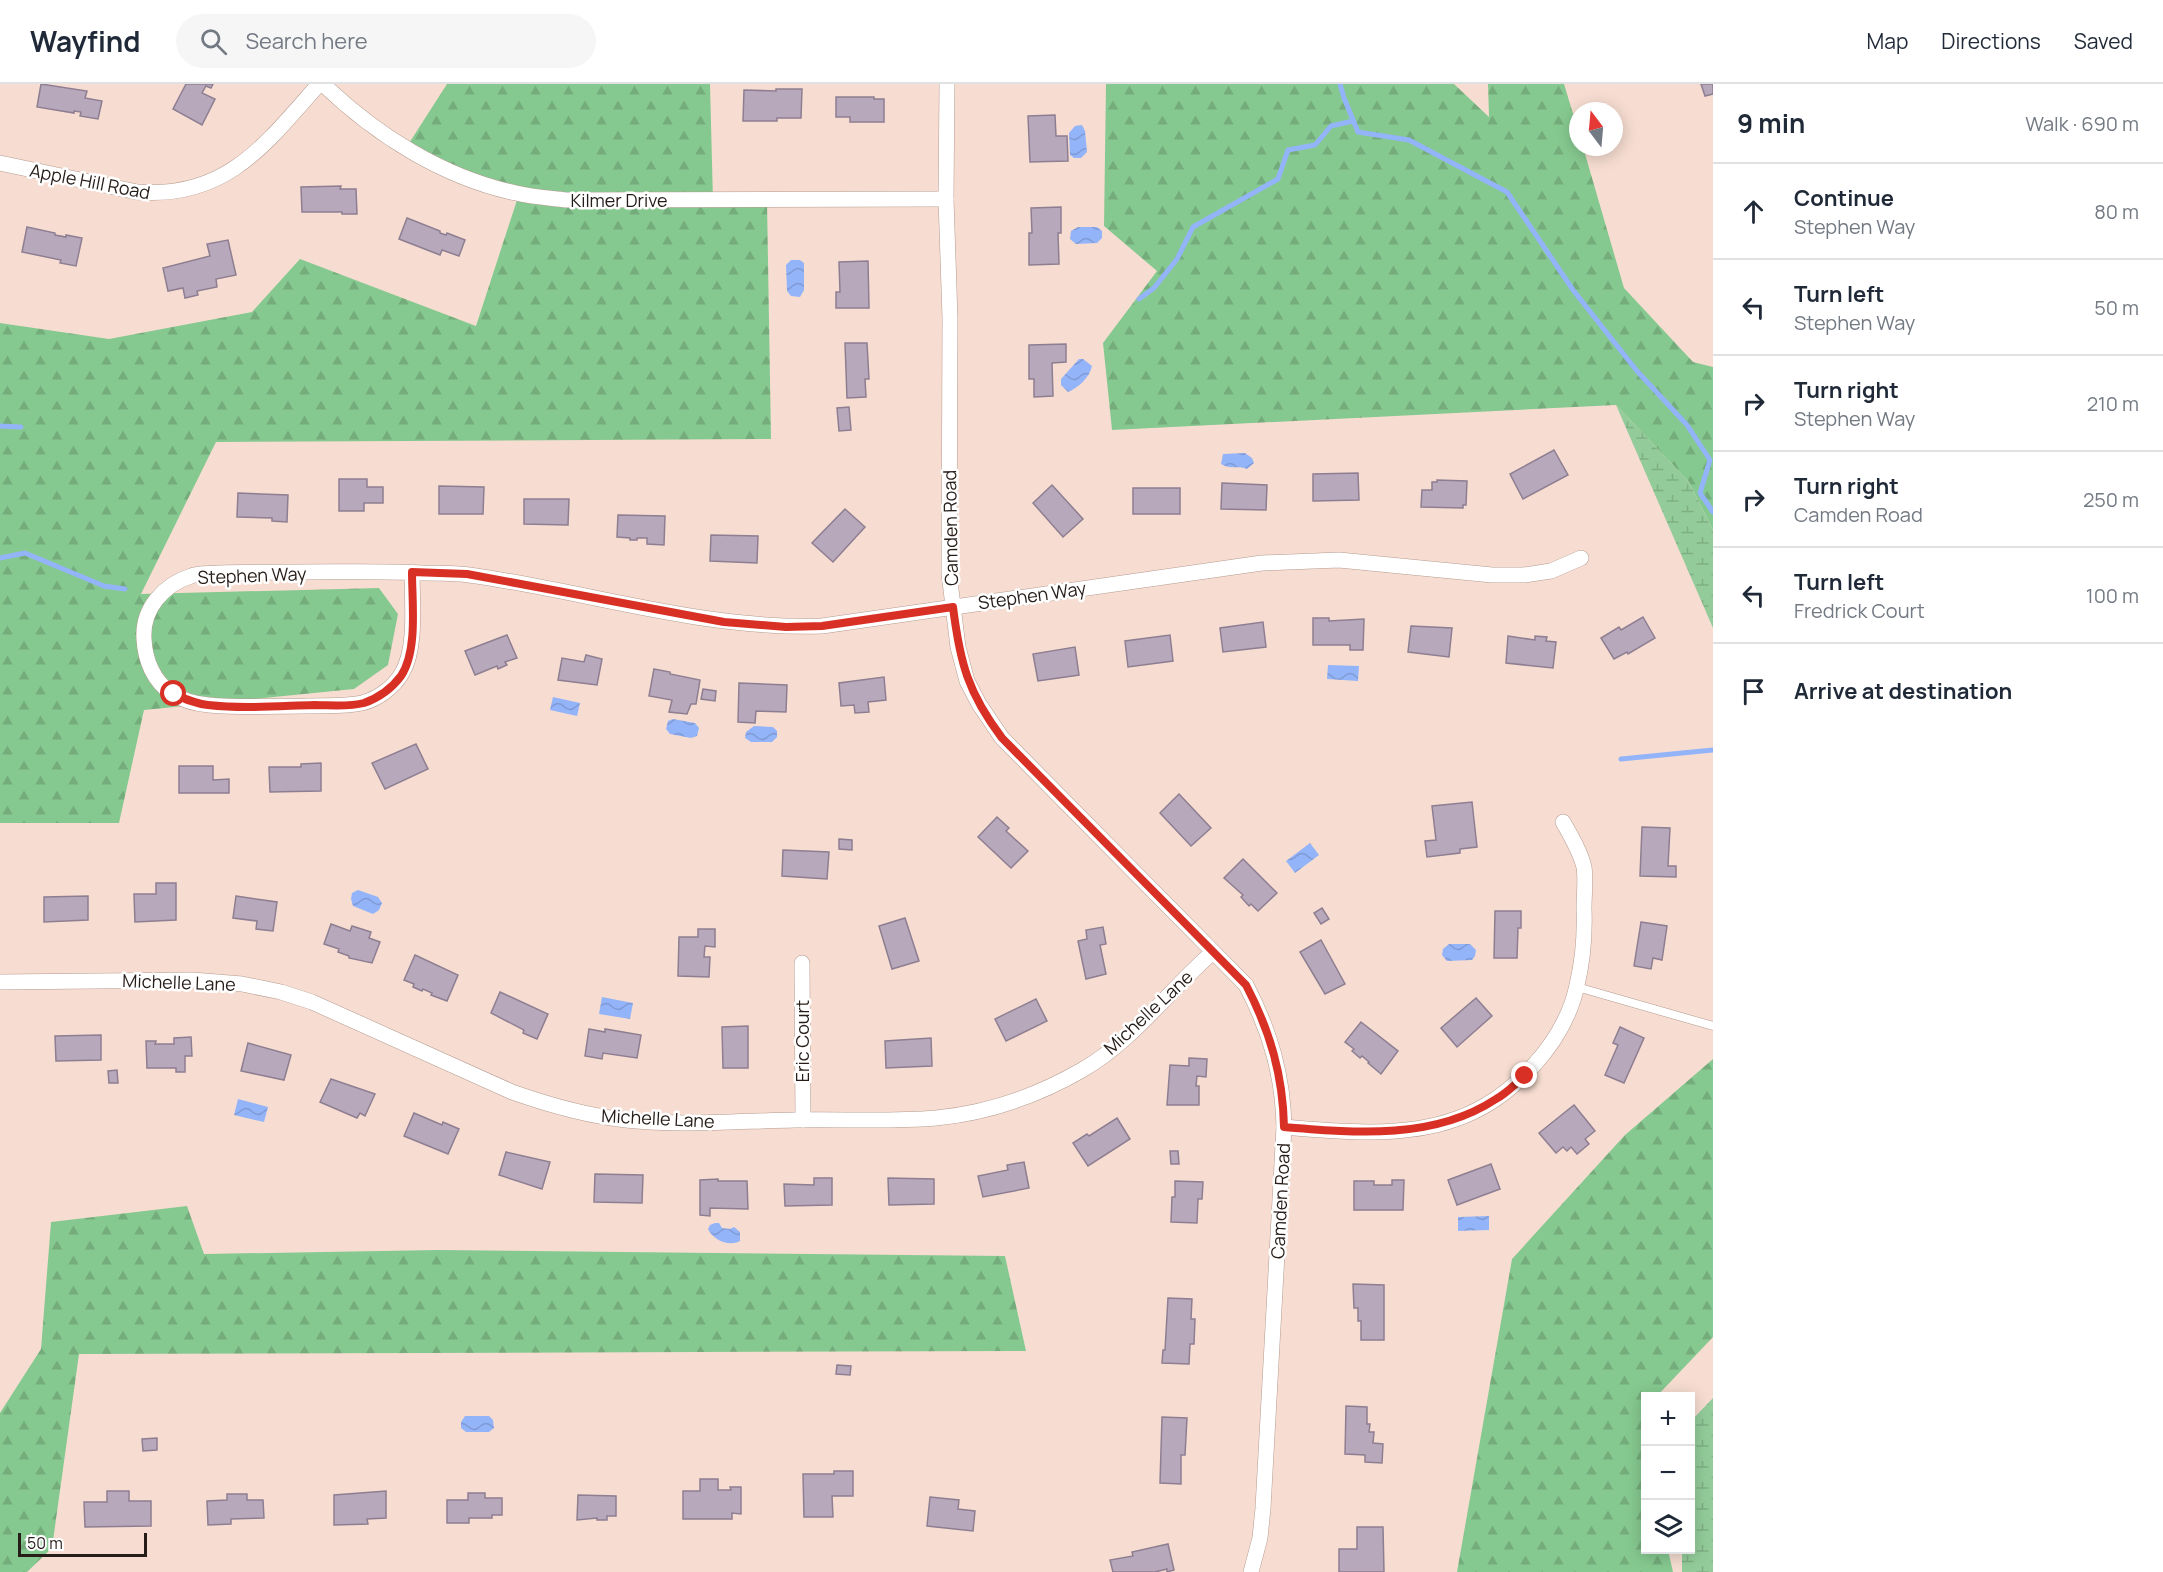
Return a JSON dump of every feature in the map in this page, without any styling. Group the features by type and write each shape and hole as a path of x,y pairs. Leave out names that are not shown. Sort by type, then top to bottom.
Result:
{"street":[{"name":"Apple Hill Road","path":"0,163 137,192 160,194 180,192 205,185 232,172 259,149 321,84"},
{"name":"Kilmer Drive","path":"321,84 379,132 418,156 476,182 516,193 566,200 946,199"},
{"name":"Camden Road","path":"947,84 946,199 950,318 949,573 958,647 968,681 1002,738 1246,985 1269,1034 1278,1063 1283,1095 1284,1127 1263,1508 1260,1538 1251,1572"},
{"name":"Stephen Way","path":"412,572 411,641 408,662 391,687 378,697 364,703 274,706 208,705 189,701 174,694 160,684 151,670 143,637 150,609 163,590 194,574 412,572 467,574 724,622 786,627 822,626 1262,563 1340,560 1492,575 1524,575 1551,571 1581,558"},
{"path":"1284,1127 1386,1131 1421,1129 1458,1119 1496,1099 1525,1076 1550,1044 1568,1012 1577,987 1584,945 1584,868 1563,822"},
{"name":"Michelle Lane","path":"0,982 192,980 242,984 281,992 312,1002 512,1092 545,1104 627,1120 673,1122 937,1118 1006,1104 1044,1090 1083,1069 1119,1043 1213,951"},
{"name":"Eric Court","path":"802,963 803,1120"}],"lane":[{"path":"1577,987 1713,1026"}],"green space":[{"path":"447,84 710,84 713,201 767,201 771,439 216,442 141,594 379,588 398,614 388,665 354,689 144,710 119,823 0,823 0,323 109,339 252,312 300,259 476,326 518,197 404,151"},
{"path":"1106,84 1454,84 1489,117 1488,84 1564,84 1569,102 1569,156 1586,156 1624,288 1693,362 1713,367 1713,530 1689,482 1616,405 1112,430 1103,343 1157,271 1104,226"},
{"path":"1616,405 1689,482 1713,530 1713,628"},
{"path":"1713,1059 1713,1337 1661,1392 1641,1392 1641,1554 1669,1554 1673,1572 1457,1572 1512,1259 1625,1135"},
{"path":"187,1206 204,1254 438,1250 1005,1256 1026,1351 79,1354 52,1548 27,1572 0,1572 0,1413 41,1349 51,1222"},
{"path":"1713,1398 1713,1572 1682,1572 1682,1554 1695,1554 1695,1417"}],"water":[{"path":"1082,125 1085,131 1087,152 1081,158 1074,158 1070,155 1069,133 1075,126"},
{"path":"1078,227 1097,227 1102,231 1102,238 1097,243 1076,244 1070,239 1071,231"},
{"path":"791,260 800,260 804,263 804,290 800,297 791,296 787,291 786,265"},
{"path":"1079,359 1083,359 1092,366 1091,370 1083,382 1068,392 1061,385 1061,379"},
{"path":"1245,453 1252,458 1254,463 1247,469 1221,464 1223,454"},
{"path":"1328,665 1359,666 1358,681 1327,679"},
{"path":"553,697 580,703 577,716 550,710"},
{"path":"673,719 695,723 699,728 697,736 691,738 670,734 666,729 668,721"},
{"path":"754,726 773,727 777,731 777,737 772,742 751,742 745,738 746,732"},
{"path":"1310,843 1319,855 1295,873 1286,861"},
{"path":"358,890 378,897 382,903 379,910 373,914 353,906 352,893"},
{"path":"1449,944 1470,944 1476,950 1475,956 1472,960 1447,961 1442,955 1443,949"},
{"path":"602,997 633,1003 630,1019 599,1014"},
{"path":"238,1099 268,1107 264,1122 234,1115"},
{"path":"1489,1216 1489,1230 1458,1231 1458,1217"},
{"path":"715,1223 719,1223 722,1228 734,1227 740,1232 740,1241 726,1243 717,1239 708,1229"},
{"path":"465,1416 489,1416 493,1420 494,1428 489,1432 466,1432 461,1428 461,1422"}],"building":[{"path":"41,84 87,91 85,98 102,101 98,119 80,116 81,112 37,107"},
{"path":"186,84 213,84 211,88 206,86 202,93 215,99 202,125 173,109"},
{"path":"1701,84 1713,84 1713,94 1705,96"},
{"path":"776,89 802,89 801,118 743,121 744,90 776,91"},
{"path":"836,97 884,99 884,122 850,122 850,117 836,117"},
{"path":"1055,115 1056,136 1067,136 1068,161 1030,162 1028,116"},
{"path":"341,186 340,189 356,189 357,214 302,212 301,187"},
{"path":"1061,207 1061,233 1058,233 1059,264 1029,265 1029,233 1032,233 1031,208"},
{"path":"407,218 440,231 440,233 446,235 447,233 465,240 459,256 442,250 440,255 399,239"},
{"path":"27,227 55,233 55,235 82,238 76,266 60,263 61,260 22,252"},
{"path":"228,240 236,275 216,279 217,287 197,291 198,295 185,298 183,288 168,291 163,268 210,256 207,244"},
{"path":"868,261 869,308 836,308 836,292 840,292 839,262"},
{"path":"845,343 867,343 869,379 865,379 866,397 847,398"},
{"path":"1066,344 1066,362 1052,363 1053,396 1034,397 1034,379 1029,379 1029,345"},
{"path":"849,407 851,430 839,431 837,408"},
{"path":"1554,450 1568,475 1523,499 1510,474"},
{"path":"1358,473 1359,500 1313,501 1313,474"},
{"path":"339,479 367,479 367,487 383,487 383,503 364,503 364,511 339,511"},
{"path":"1437,480 1467,481 1466,505 1463,505 1463,508 1421,507 1422,490 1432,490 1432,482 1437,482"},
{"path":"1222,483 1267,485 1266,510 1221,509"},
{"path":"1052,485 1083,519 1063,537 1033,503"},
{"path":"439,486 484,487 483,514 439,514"},
{"path":"1133,488 1180,488 1180,514 1133,514"},
{"path":"238,493 288,495 287,522 272,521 272,518 237,517"},
{"path":"524,499 569,499 568,525 524,524"},
{"path":"845,509 865,527 833,562 812,543"},
{"path":"618,515 665,516 664,545 647,544 647,538 630,540 630,538 617,537"},
{"path":"711,535 758,536 757,563 710,561"},
{"path":"1643,617 1655,638 1628,654 1627,652 1614,659 1601,638"},
{"path":"1313,618 1329,618 1329,621 1364,619 1363,650 1350,650 1350,645 1313,645"},
{"path":"1263,622 1266,647 1223,652 1220,628"},
{"path":"1411,626 1452,628 1449,657 1408,652"},
{"path":"507,635 517,658 505,662 507,665 498,669 497,666 475,675 465,651"},
{"path":"1170,635 1173,661 1128,667 1125,641"},
{"path":"1508,636 1535,640 1535,636 1547,637 1546,641 1556,642 1553,668 1506,663"},
{"path":"1075,647 1079,675 1038,681 1033,654"},
{"path":"586,655 602,659 597,685 558,680 562,658 584,662"},
{"path":"654,669 700,680 696,704 691,704 687,714 669,712 672,700 649,696"},
{"path":"884,677 886,700 868,702 869,712 855,713 854,705 841,706 839,683"},
{"path":"739,683 787,685 786,712 756,711 755,723 738,722"},
{"path":"703,689 716,691 715,701 701,699"},
{"path":"416,744 428,769 385,789 372,763"},
{"path":"321,763 321,791 270,792 269,767 301,767 301,764"},
{"path":"179,766 213,766 213,780 229,779 229,793 179,793"},
{"path":"1179,794 1211,828 1191,846 1160,813"},
{"path":"1472,802 1477,847 1460,849 1460,853 1427,857 1425,841 1436,840 1432,806"},
{"path":"997,817 1009,828 1006,831 1028,851 1011,868 978,837"},
{"path":"1642,827 1670,828 1668,866 1676,866 1676,877 1640,876"},
{"path":"839,839 852,840 852,850 839,849"},
{"path":"783,850 829,852 827,879 782,876"},
{"path":"1243,859 1277,893 1258,911 1251,904 1249,906 1241,897 1243,895 1224,878"},
{"path":"156,883 176,883 176,920 135,922 134,894 156,894"},
{"path":"88,896 88,920 44,922 44,897"},
{"path":"236,896 277,902 273,931 256,929 257,921 233,918"},
{"path":"1322,908 1329,919 1321,924 1314,913"},
{"path":"1495,911 1521,911 1517,958 1494,958"},
{"path":"905,918 919,961 892,969 879,926"},
{"path":"1641,922 1667,926 1662,960 1653,958 1651,969 1634,966"},
{"path":"331,924 350,931 352,926 371,932 369,938 380,942 372,963 349,958 338,952 339,949 324,944"},
{"path":"1103,927 1106,944 1100,945 1106,974 1086,979 1078,941 1087,939 1086,930"},
{"path":"698,929 715,929 715,947 705,946 704,957 710,957 709,977 678,976 679,937 698,937"},
{"path":"1321,940 1345,984 1325,994 1300,952"},
{"path":"415,955 458,975 447,1001 423,989 422,991 413,987 414,984 404,980"},
{"path":"500,992 548,1014 537,1039 491,1013"},
{"path":"1476,998 1492,1016 1457,1047 1441,1028"},
{"path":"1036,999 1047,1021 1006,1041 995,1019"},
{"path":"1361,1022 1398,1051 1381,1074 1362,1056 1360,1058 1352,1051 1354,1049 1345,1042"},
{"path":"748,1026 748,1068 723,1068 722,1027"},
{"path":"1620,1027 1644,1038 1624,1083 1605,1075 1618,1045 1613,1043"},
{"path":"589,1029 605,1032 605,1029 641,1035 637,1058 603,1053 602,1059 585,1056"},
{"path":"101,1035 101,1060 56,1061 55,1036"},
{"path":"191,1037 192,1056 185,1056 185,1072 176,1072 176,1068 147,1068 146,1041 156,1041 155,1044 174,1044 174,1038"},
{"path":"931,1038 932,1066 886,1068 885,1041"},
{"path":"248,1043 291,1055 284,1080 241,1071"},
{"path":"1189,1058 1207,1059 1206,1077 1197,1076 1199,1105 1167,1105 1170,1065 1189,1066"},
{"path":"117,1070 118,1083 109,1083 108,1071"},
{"path":"331,1079 375,1094 365,1116 360,1113 357,1118 320,1102"},
{"path":"1574,1105 1595,1131 1585,1139 1589,1144 1577,1154 1571,1147 1567,1151 1563,1147 1556,1153 1539,1133"},
{"path":"414,1113 442,1125 443,1122 459,1129 448,1154 404,1136"},
{"path":"1117,1118 1130,1139 1088,1166 1073,1143 1087,1134 1089,1136"},
{"path":"1170,1151 1178,1151 1179,1164 1171,1164"},
{"path":"506,1152 550,1162 542,1189 499,1175"},
{"path":"1024,1162 1029,1188 983,1197 978,1176 1008,1170 1007,1165"},
{"path":"1491,1164 1500,1189 1457,1205 1448,1180"},
{"path":"595,1174 643,1175 642,1203 594,1202"},
{"path":"814,1178 832,1178 832,1205 785,1206 784,1184 814,1185"},
{"path":"888,1178 934,1179 934,1204 889,1205"},
{"path":"718,1179 718,1181 747,1181 748,1209 710,1208 710,1216 700,1215 700,1180"},
{"path":"1392,1180 1404,1180 1403,1210 1354,1210 1354,1181 1374,1181 1374,1185 1392,1185"},
{"path":"1175,1181 1203,1182 1202,1199 1198,1199 1197,1223 1171,1222"},
{"path":"1353,1284 1384,1285 1384,1340 1361,1340 1361,1321 1358,1321 1358,1308 1354,1308"},
{"path":"1168,1298 1192,1299 1191,1319 1195,1319 1194,1344 1190,1344 1189,1364 1162,1363"},
{"path":"837,1365 851,1366 850,1375 836,1374"},
{"path":"1346,1406 1367,1407 1369,1432 1374,1432 1373,1443 1383,1444 1382,1463 1365,1462 1365,1455 1345,1454"},
{"path":"1162,1417 1187,1418 1185,1455 1181,1455 1181,1484 1160,1483"},
{"path":"157,1438 157,1450 143,1451 142,1439"},
{"path":"834,1471 853,1471 853,1496 832,1496 833,1517 804,1517 803,1474 834,1474"},
{"path":"700,1479 718,1479 718,1490 741,1487 741,1514 732,1513 732,1519 683,1519 683,1491 700,1491"},
{"path":"107,1491 129,1491 129,1501 151,1501 151,1526 85,1527 84,1502 107,1502"},
{"path":"386,1491 386,1518 367,1519 368,1524 334,1525 334,1495"},
{"path":"468,1493 485,1493 485,1498 502,1498 502,1515 492,1515 492,1518 469,1518 469,1523 447,1523 447,1500 468,1500"},
{"path":"227,1494 247,1494 247,1500 263,1500 264,1518 231,1519 231,1524 208,1525 207,1501 227,1500"},
{"path":"578,1495 616,1496 616,1516 607,1516 607,1520 597,1520 597,1518 577,1520"},
{"path":"930,1497 959,1500 958,1509 975,1511 973,1531 927,1526"},
{"path":"1357,1527 1383,1527 1384,1572 1339,1572 1339,1549 1357,1549"},
{"path":"1168,1544 1174,1570 1113,1572 1110,1560 1133,1556 1132,1552"}],"waterway":[{"path":"1340,84 1358,132 1409,140 1507,192 1573,290 1637,371 1687,425 1710,460 1700,493 1713,512"},
{"path":"1139,299 1154,288 1177,259 1193,227 1278,179 1288,150 1315,145 1331,126 1353,121"},
{"path":"0,426 21,427"},
{"path":"0,558 25,553 104,586 125,589"},
{"path":"1621,759 1713,750"}],"route":[{"path":"174,694 189,701 208,705 263,706 349,705 364,703 378,697 391,687 408,662 411,641 412,572 467,574 724,622 786,627 822,626 953,607 958,647 968,681 992,725 1002,738 1246,985 1269,1034 1278,1063 1283,1095 1284,1127 1386,1131 1421,1129 1458,1119 1496,1099 1525,1076"}]}
